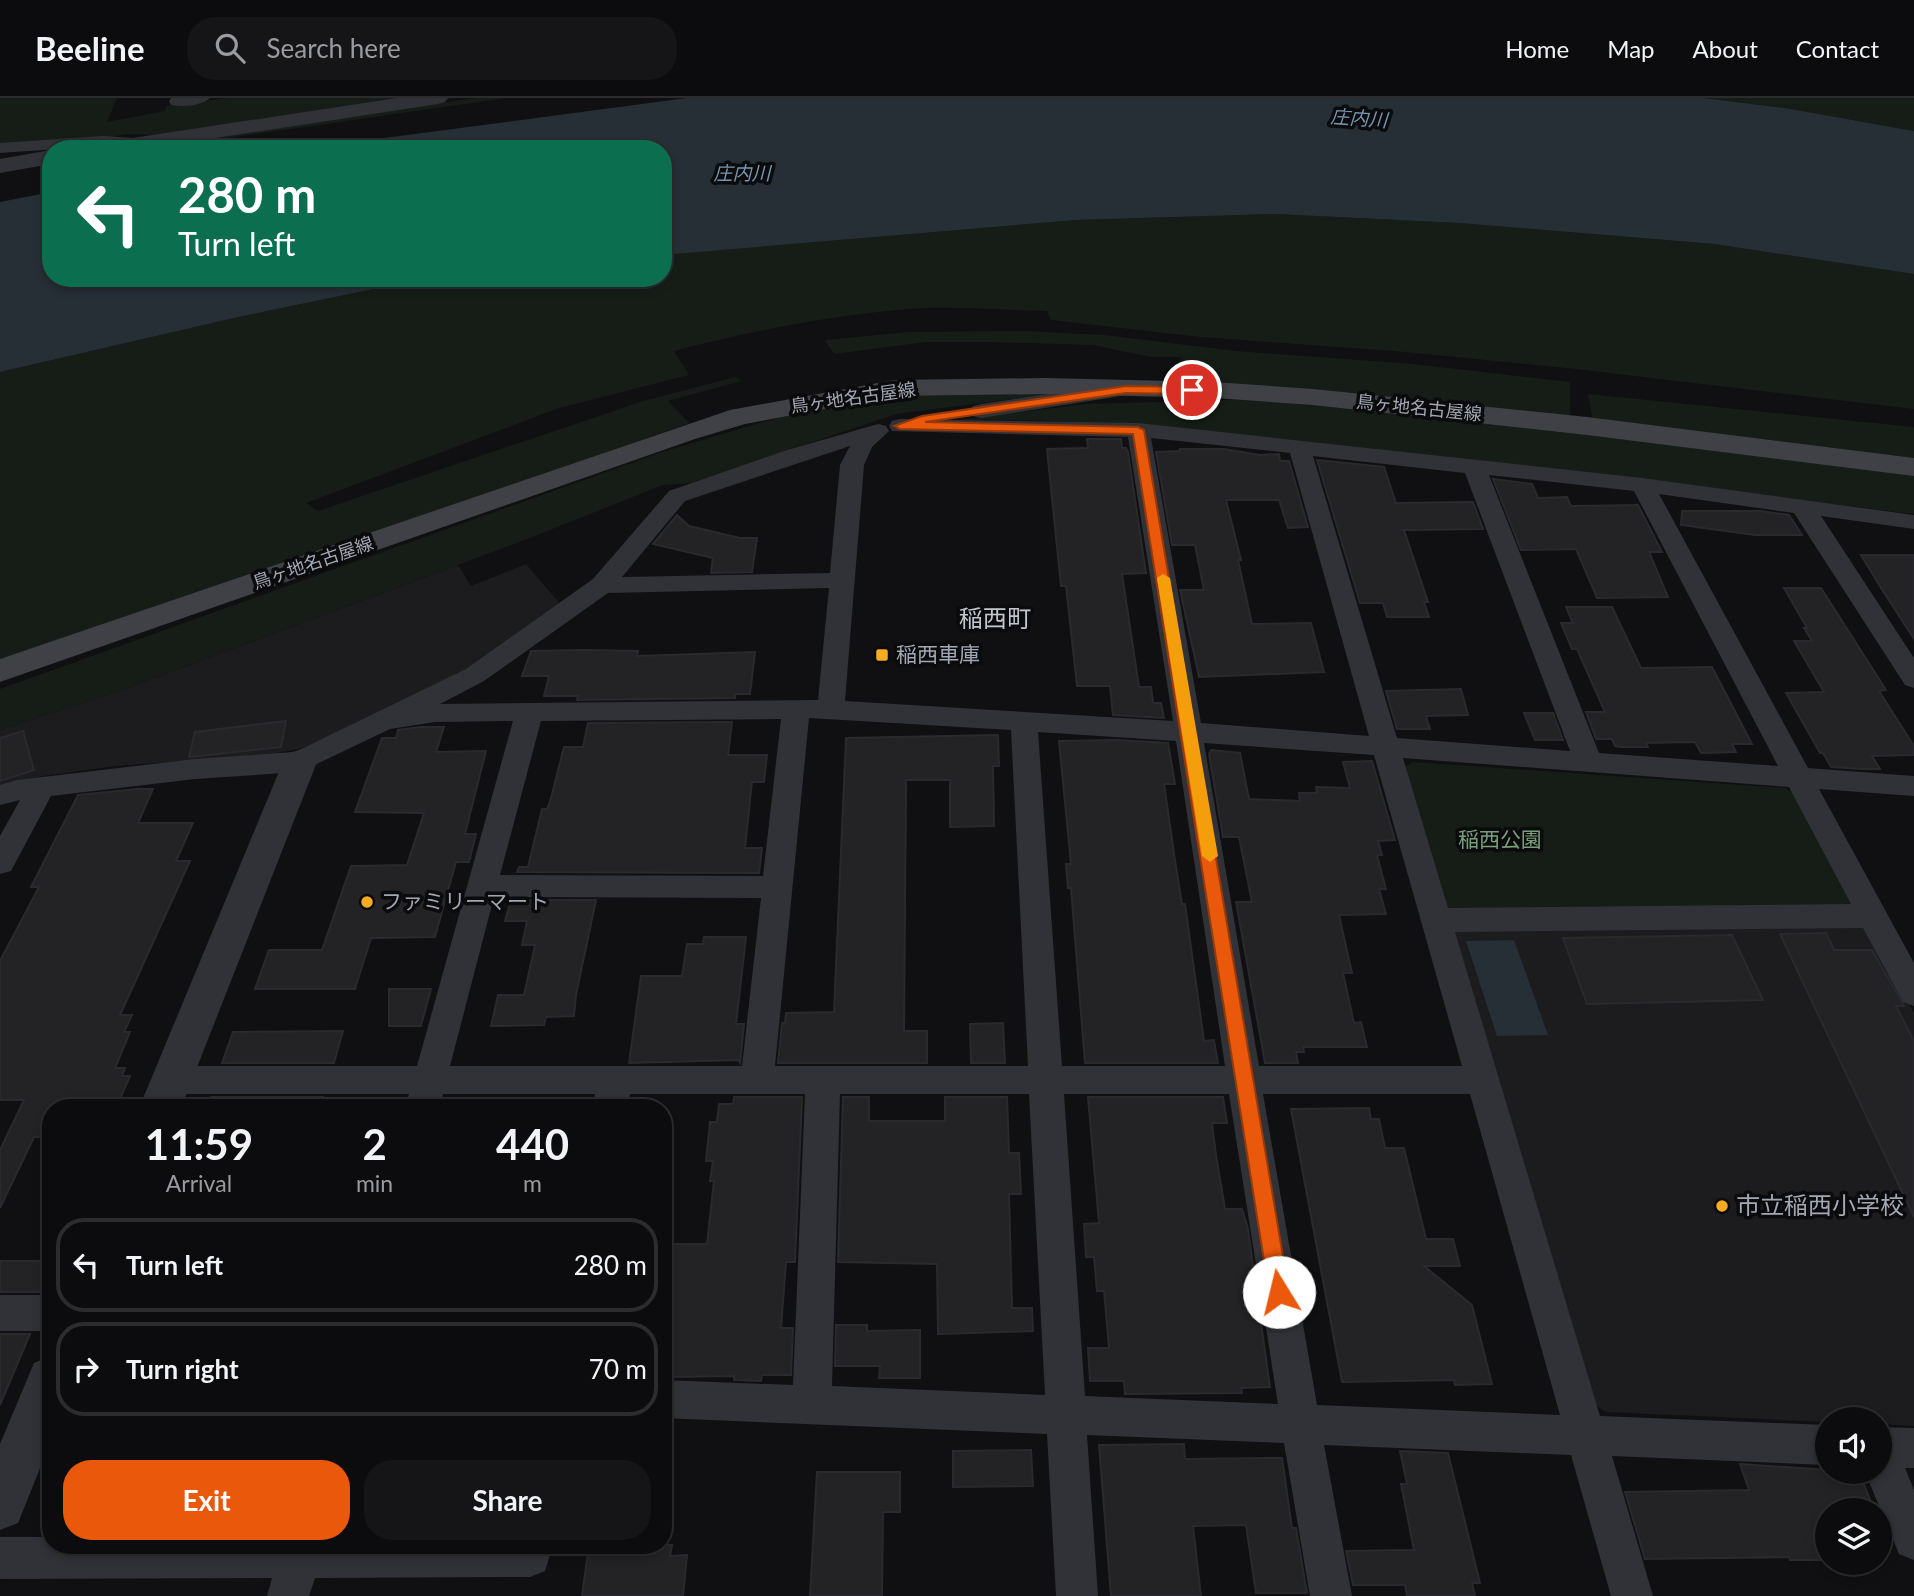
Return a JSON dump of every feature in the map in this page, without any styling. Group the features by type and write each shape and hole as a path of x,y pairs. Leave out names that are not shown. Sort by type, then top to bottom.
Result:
{"main road":[{"name":"鳥ヶ地名古屋線","path":"0,671 740,416 894,388 1045,386 1214,390 1313,397 1587,426 1914,467"}],"street":[{"path":"179,98 177,101 202,98"},
{"path":"154,140 438,98"},
{"path":"0,148 42,145"},
{"path":"0,166 42,159"},
{"path":"0,795 42,787 195,769 300,762 475,675 602,584 677,496 792,456 922,419 1126,389"},
{"path":"900,426 1138,430 1300,450 1642,485 1914,522"},
{"path":"1138,430 1190,732 1300,1424 1331,1596"},
{"path":"831,709 852,465 858,449 873,432"},
{"path":"1300,450 1632,1596"},
{"path":"1474,466 1589,763"},
{"path":"1642,485 1914,993"},
{"path":"1802,506 1914,679"},
{"path":"602,584 842,580"},
{"path":"385,720 435,713 831,709 1190,732 1914,786"},
{"path":"757,1080 796,710"},
{"path":"426,1094 529,713"},
{"path":"1024,723 1077,1596"},
{"path":"300,762 166,1094 612,1094 757,1080 1482,1080"},
{"path":"0,863 42,787"},
{"path":"482,886 777,887"},
{"path":"1434,920 1872,916"},
{"path":"812,1405 823,1080"},
{"path":"0,1313 42,1313"},
{"path":"672,1399 1815,1445"},
{"path":"0,1505 42,1401"},
{"path":"1892,1447 1914,1448"},
{"path":"1891,1484 1914,1539"},
{"path":"0,1558 297,1566 530,1554"}],"shaded area":[{"path":"526,564 562,606 467,673 341,732 299,749 263,755 116,766 43,776 0,786 0,730 125,689 458,565 471,586"},
{"name":"市立稲西小学校","path":"1859,923 1870,929 1914,1013 1914,1426 1892,1425 1892,1407 1815,1407 1815,1421 1606,1412 1588,1400 1452,939 1458,926"}],"green space":[{"path":"0,98 117,98 107,122 165,111 167,106 227,98 412,98 161,135 128,134 0,146"},
{"path":"476,98 506,98 214,140 188,140"},
{"path":"1704,98 1914,98 1914,131 1785,108"},
{"path":"1276,214 1459,223 1714,244 1914,274 1914,409 1576,369 1406,352 1201,337 1051,320 1047,311 934,308 869,313 785,326 674,351 689,375 559,408 306,503 318,511 643,401 736,377 741,381 668,401 689,423 437,512 0,659 0,372 384,287 672,287 672,254 1076,220"},
{"path":"1024,331 1104,335 1236,351 1413,364 1570,382 1570,418 1186,382 1180,357 1151,357 1093,345 926,342 834,354 825,340 908,332"},
{"path":"1067,392 896,414 692,483 663,485 517,543 125,689 0,730 0,689 662,452 814,407 904,395"},
{"path":"1588,394 1914,427 1914,460 1593,421"},
{"path":"1232,400 1306,402 1914,473 1914,514 1213,432 1059,421 956,420 1087,404"},
{"name":"稲西公園","path":"1413,762 1785,788 1798,795 1854,901 1848,909 1455,913 1443,906 1402,769"}],"water":[{"name":"庄内川","path":"687,98 1704,98 1785,108 1914,131 1914,274 1714,244 1459,223 1276,214 1076,220 672,254 672,140 369,140"},
{"path":"42,194 42,287 384,287 0,372 0,202"},
{"path":"1514,940 1548,1035 1497,1036 1466,941"}],"building":[{"path":"1087,439 1121,439 1122,448 1126,448 1128,452 1146,573 1122,574 1139,687 1151,687 1153,703 1161,703 1164,718 1113,715 1110,686 1077,686 1066,586 1061,586 1047,449 1088,448"},
{"path":"1224,449 1260,455 1279,454 1280,461 1289,461 1308,527 1288,528 1279,500 1226,500 1241,560 1238,560 1252,624 1311,623 1324,672 1199,677 1180,590 1204,590 1195,545 1172,545 1156,452"},
{"path":"1317,460 1384,467 1396,503 1473,502 1483,529 1404,530 1428,602 1424,602 1429,617 1387,617 1383,603 1360,603"},
{"path":"1493,479 1532,484 1538,498 1567,497 1571,506 1638,505 1662,552 1649,552 1668,597 1597,598 1576,549 1521,550"},
{"path":"1682,511 1760,511 1789,515 1802,535 1755,535 1681,525"},
{"path":"677,515 689,526 740,538 757,538 752,572 711,573 713,558 653,544"},
{"path":"1861,555 1914,555 1914,639 1881,588"},
{"path":"1784,588 1821,588 1886,690 1879,691 1914,746 1914,755 1872,756 1880,769 1863,769 1831,767 1823,753 1820,753 1786,693 1824,692 1794,641 1812,641"},
{"path":"1566,607 1612,607 1641,668 1712,667 1752,744 1732,744 1736,752 1701,753 1695,742 1646,743 1648,747 1621,747 1615,746 1612,739 1596,739 1586,712 1605,712 1577,649 1572,649 1561,623 1573,623"},
{"path":"531,651 638,651 637,656 755,652 750,694 735,694 735,698 577,700 578,696 544,696 549,676 522,676"},
{"path":"1461,689 1468,715 1426,716 1430,729 1397,729 1386,691"},
{"path":"1524,713 1553,713 1563,740 1535,740"},
{"path":"286,721 281,747 189,757 195,732"},
{"path":"732,722 728,755 767,755 764,782 752,782 745,848 762,848 759,873 517,872 519,867 528,867 542,809 547,809 550,802 564,747 583,747 588,723"},
{"path":"444,727 436,752 486,751 465,834 476,834 469,862 456,862 435,937 371,938 355,989 255,989 269,950 322,950 351,866 407,865 424,813 355,812 382,738 396,738 398,730"},
{"path":"23,731 34,770 0,781 0,738"},
{"path":"998,735 999,766 993,766 994,826 950,827 950,780 906,780 904,1031 927,1031 927,1063 778,1063 782,1023 785,1023 786,1013 834,1012 846,738"},
{"path":"1059,741 1168,743 1175,784 1164,784 1174,854 1182,904 1185,904 1204,1041 1214,1040 1218,1063 1085,1063 1071,888 1068,888 1066,864 1071,864"},
{"path":"1211,750 1240,753 1249,799 1300,801 1299,793 1317,793 1316,787 1350,788 1343,762 1372,761 1395,840 1378,841 1382,855 1377,855 1386,889 1379,889 1386,914 1339,915 1352,973 1343,973 1354,1023 1361,1022 1367,1047 1303,1047 1304,1052 1296,1052 1298,1063 1265,1063 1236,902 1252,902 1239,837 1223,837 1209,754"},
{"path":"153,789 138,823 193,823 176,861 190,861 120,1015 132,1015 124,1032 130,1032 115,1068 125,1068 122,1076 130,1076 120,1099 42,1099 42,1137 34,1137 0,1208 0,1150 24,1100 0,1100 0,961 39,887 31,887 78,795"},
{"path":"511,900 596,900 574,1016 546,1017 544,1025 491,1026 498,995 524,995 535,945 522,945 527,921 505,921"},
{"path":"1826,933 1834,950 1872,950 1904,1006 1896,1006 1914,1041 1914,1217 1780,934"},
{"path":"1732,935 1763,1000 1587,1004 1563,938"},
{"path":"704,937 746,937 736,1024 744,1024 740,1063 738,1060 629,1063 641,976 682,976 687,944 703,944"},
{"path":"389,989 431,989 421,1026 389,1026"},
{"path":"1003,1023 1005,1063 971,1063 970,1024"},
{"path":"343,1031 334,1063 222,1063 233,1032"},
{"path":"211,1097 323,1097 322,1099 210,1099"},
{"path":"734,1097 802,1097 795,1262 786,1262 781,1328 793,1328 791,1375 762,1375 761,1381 734,1380 734,1376 672,1377 672,1244 707,1244 714,1181 710,1181 713,1161 706,1161 710,1122 717,1122 719,1104 733,1104"},
{"path":"843,1097 869,1097 869,1121 945,1121 945,1097 1007,1097 1009,1153 1019,1153 1021,1194 1009,1194 1012,1308 1032,1308 1033,1331 938,1334 937,1264 838,1262"},
{"path":"1088,1097 1223,1097 1227,1123 1212,1123 1216,1155 1225,1209 1242,1209 1248,1229 1270,1387 1241,1388 1242,1393 1125,1394 1124,1381 1090,1381 1088,1348 1109,1348 1104,1291 1097,1291 1094,1257 1086,1257 1084,1224 1099,1223"},
{"path":"1369,1108 1371,1119 1379,1119 1385,1148 1404,1148 1426,1239 1453,1239 1460,1266 1424,1266 1472,1305 1492,1384 1455,1385 1454,1380 1342,1382 1291,1109"},
{"path":"0,1261 42,1261 42,1292 0,1292"},
{"path":"836,1325 867,1325 867,1331 920,1330 920,1378 879,1378 880,1366 835,1366"},
{"path":"0,1334 30,1334 0,1405"},
{"path":"1184,1444 1185,1459 1282,1458 1292,1528 1296,1528 1307,1593 1256,1593 1246,1525 1193,1526 1201,1596 1111,1596 1099,1445"},
{"path":"1031,1450 1033,1486 953,1487 953,1451"},
{"path":"1400,1451 1448,1453 1480,1583 1472,1583 1475,1596 1407,1596 1405,1585 1353,1585 1346,1551 1414,1550 1401,1484 1407,1484"},
{"path":"1740,1464 1815,1469 1815,1484 1864,1484 1869,1498 1815,1498 1815,1560 1790,1560 1789,1557 1645,1559 1625,1492 1749,1490"},
{"path":"817,1472 900,1472 900,1512 883,1512 882,1596 810,1596"},
{"path":"588,1554 687,1555 683,1596 582,1596"}],"slow traffic":[{"path":"1163,578 1210,856"}],"place":[{"name":"稲西車庫","path":"882,655"},
{"name":"ファミリーマート","path":"367,902"},
{"name":"市立稲西小学校","path":"1722,1206"}],"district":[{"name":"稲西町","path":"995,619"}],"route":[{"path":"1192,390 1126,389 922,419 900,426 1138,430 1190,732 1279,1292"}]}
